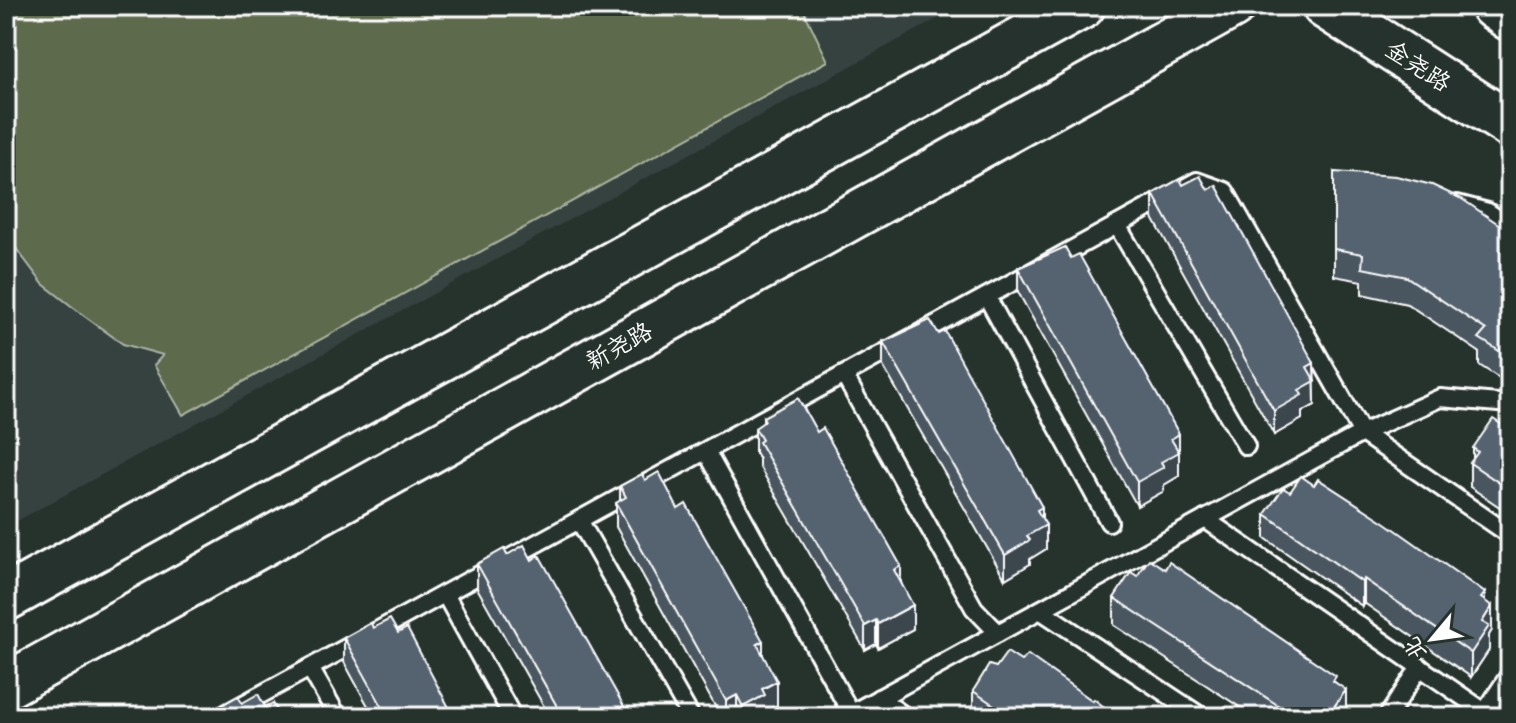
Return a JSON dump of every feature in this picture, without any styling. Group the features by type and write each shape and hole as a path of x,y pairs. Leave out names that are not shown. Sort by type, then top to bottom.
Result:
{"main road":[{"path":"6,598 1082,6"},
{"name":"新尧路","path":"6,686 1232,6"},
{"name":"金尧路","path":"1325,6 1510,125"},
{"path":"1493,6 1510,18"}],"lane":[{"path":"220,717 1197,181 1225,191 1362,433 1510,535"},
{"path":"1442,201 1488,212 1510,227"},
{"path":"1117,225 1246,446"},
{"path":"987,297 1109,522"},
{"path":"844,375 974,608 998,633"},
{"path":"706,451 848,715 1362,433 1440,398 1510,404"},
{"path":"1205,519 1489,714 1510,674"},
{"path":"579,520 691,717"},
{"path":"445,594 513,717"},
{"path":"1040,610 1202,717"},
{"path":"1387,717 1420,667"},
{"path":"310,668 338,717"},
{"path":"879,698 906,717"}],"shaded area":[{"path":"6,6 961,6 6,527"}],"green space":[{"path":"6,6 785,6 782,14 804,11 828,61 183,415 154,365 163,355 123,344 83,315 43,284 9,239"}],"building":[{"path":"1334,172 1396,176 1432,185 1462,199 1510,232 1510,358 1479,338 1486,330 1407,277 1362,268 1363,254 1334,249"},
{"path":"1200,176 1208,190 1216,185 1314,363 1307,367 1315,381 1299,390 1302,395 1274,411 1153,194 1180,179 1183,185"},
{"path":"1065,247 1071,258 1079,254 1179,434 1171,439 1179,452 1161,462 1164,467 1137,482 1018,268"},
{"path":"930,320 939,334 945,331 1042,507 1037,510 1046,525 1027,536 1030,540 1005,555 883,342"},
{"path":"798,398 817,432 823,428 901,566 894,570 913,605 878,624 876,620 865,626 759,442 762,440 755,428 765,421 763,417"},
{"path":"1493,419 1510,430 1510,490 1470,463 1478,452 1473,448"},
{"path":"659,472 678,509 686,504 763,641 757,644 777,681 762,689 765,695 743,707 737,695 726,701 616,503 626,497 620,486 642,474 645,480"},
{"path":"1301,476 1314,485 1318,479 1485,593 1481,598 1492,606 1482,622 1489,626 1471,653 1265,514 1283,488 1290,492"},
{"path":"524,545 532,560 539,555 630,717 563,717 477,564 504,549 507,555"},
{"path":"1149,559 1165,569 1169,562 1336,676 1333,681 1346,690 1333,708 1348,717 1296,717 1114,598 1131,572 1137,576"},
{"path":"390,619 398,633 407,628 454,717 388,717 344,638 371,623 373,628"},
{"path":"1007,652 1021,661 1028,655 1117,717 1012,717 973,691 989,665 996,667"},
{"path":"258,694 265,707 273,703 281,717 213,717 210,712 238,696 242,703"}]}
